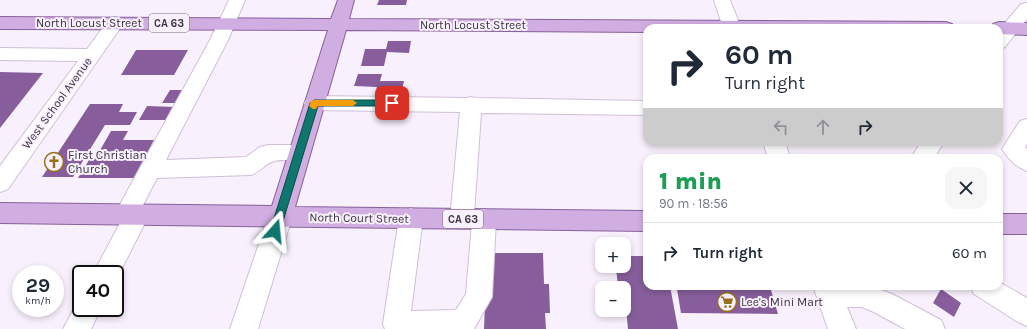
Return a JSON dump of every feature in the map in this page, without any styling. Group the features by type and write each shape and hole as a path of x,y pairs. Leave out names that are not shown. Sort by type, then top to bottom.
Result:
{"main road":[{"path":"280,217 346,0"},
{"name":"North Locust Street","path":"0,23 643,26"},
{"path":"1004,29 1027,29"},
{"name":"North Court Street","path":"0,213 643,221"},
{"path":"1003,224 1027,224"}],"street":[{"path":"110,265 150,169 220,40 225,24 237,0"},
{"path":"722,0 731,24"},
{"path":"1004,29 1027,8"},
{"name":"West School Avenue","path":"0,183 114,23"},
{"path":"0,54 91,55"},
{"path":"314,103 471,104 643,108"},
{"path":"411,218 396,324 462,323 479,297 473,219 471,104"},
{"path":"1027,127 1014,149 1027,162"},
{"path":"150,169 251,166 268,153 299,153"},
{"path":"244,329 280,217"},
{"path":"842,329 827,290 862,295 883,304 931,329"},
{"path":"990,290 1027,313"},
{"path":"77,329 83,317"},
{"path":"1020,329 1027,318"}],"building":[{"path":"379,0 407,0 406,5 377,5"},
{"path":"388,41 411,41 409,53 387,52 384,66 361,66 365,49 386,49"},
{"path":"136,50 188,50 174,75 121,75"},
{"path":"0,72 43,73 0,128"},
{"path":"358,74 382,74 380,81 404,81 400,98 374,98 377,87 354,86"},
{"path":"170,90 186,90 179,103 162,103"},
{"path":"90,104 123,104 119,112 137,112 130,125 105,125 73,177 42,177"},
{"path":"147,106 176,107 168,120 139,120"},
{"path":"111,131 128,131 123,140 154,140 134,178 78,178 89,160 95,159"},
{"path":"487,253 543,253 544,284 549,284 550,313 545,313 546,329 484,329"},
{"path":"631,256 643,256 643,290 671,290 678,329 628,329 627,317 631,317 631,281 617,281 617,273 631,273"},
{"name":"Lee's Mini Mart","path":"677,290 771,290 778,314 681,313"},
{"path":"940,290 942,290 961,303 954,317 933,303"}],"slow traffic":[{"path":"313,106 314,103 353,103"}],"place":[{"name":"First Christian Church","path":"54,162"},
{"name":"Lee's Mini Mart","path":"727,302"}],"route":[{"path":"275,231 314,103 392,103"}]}
